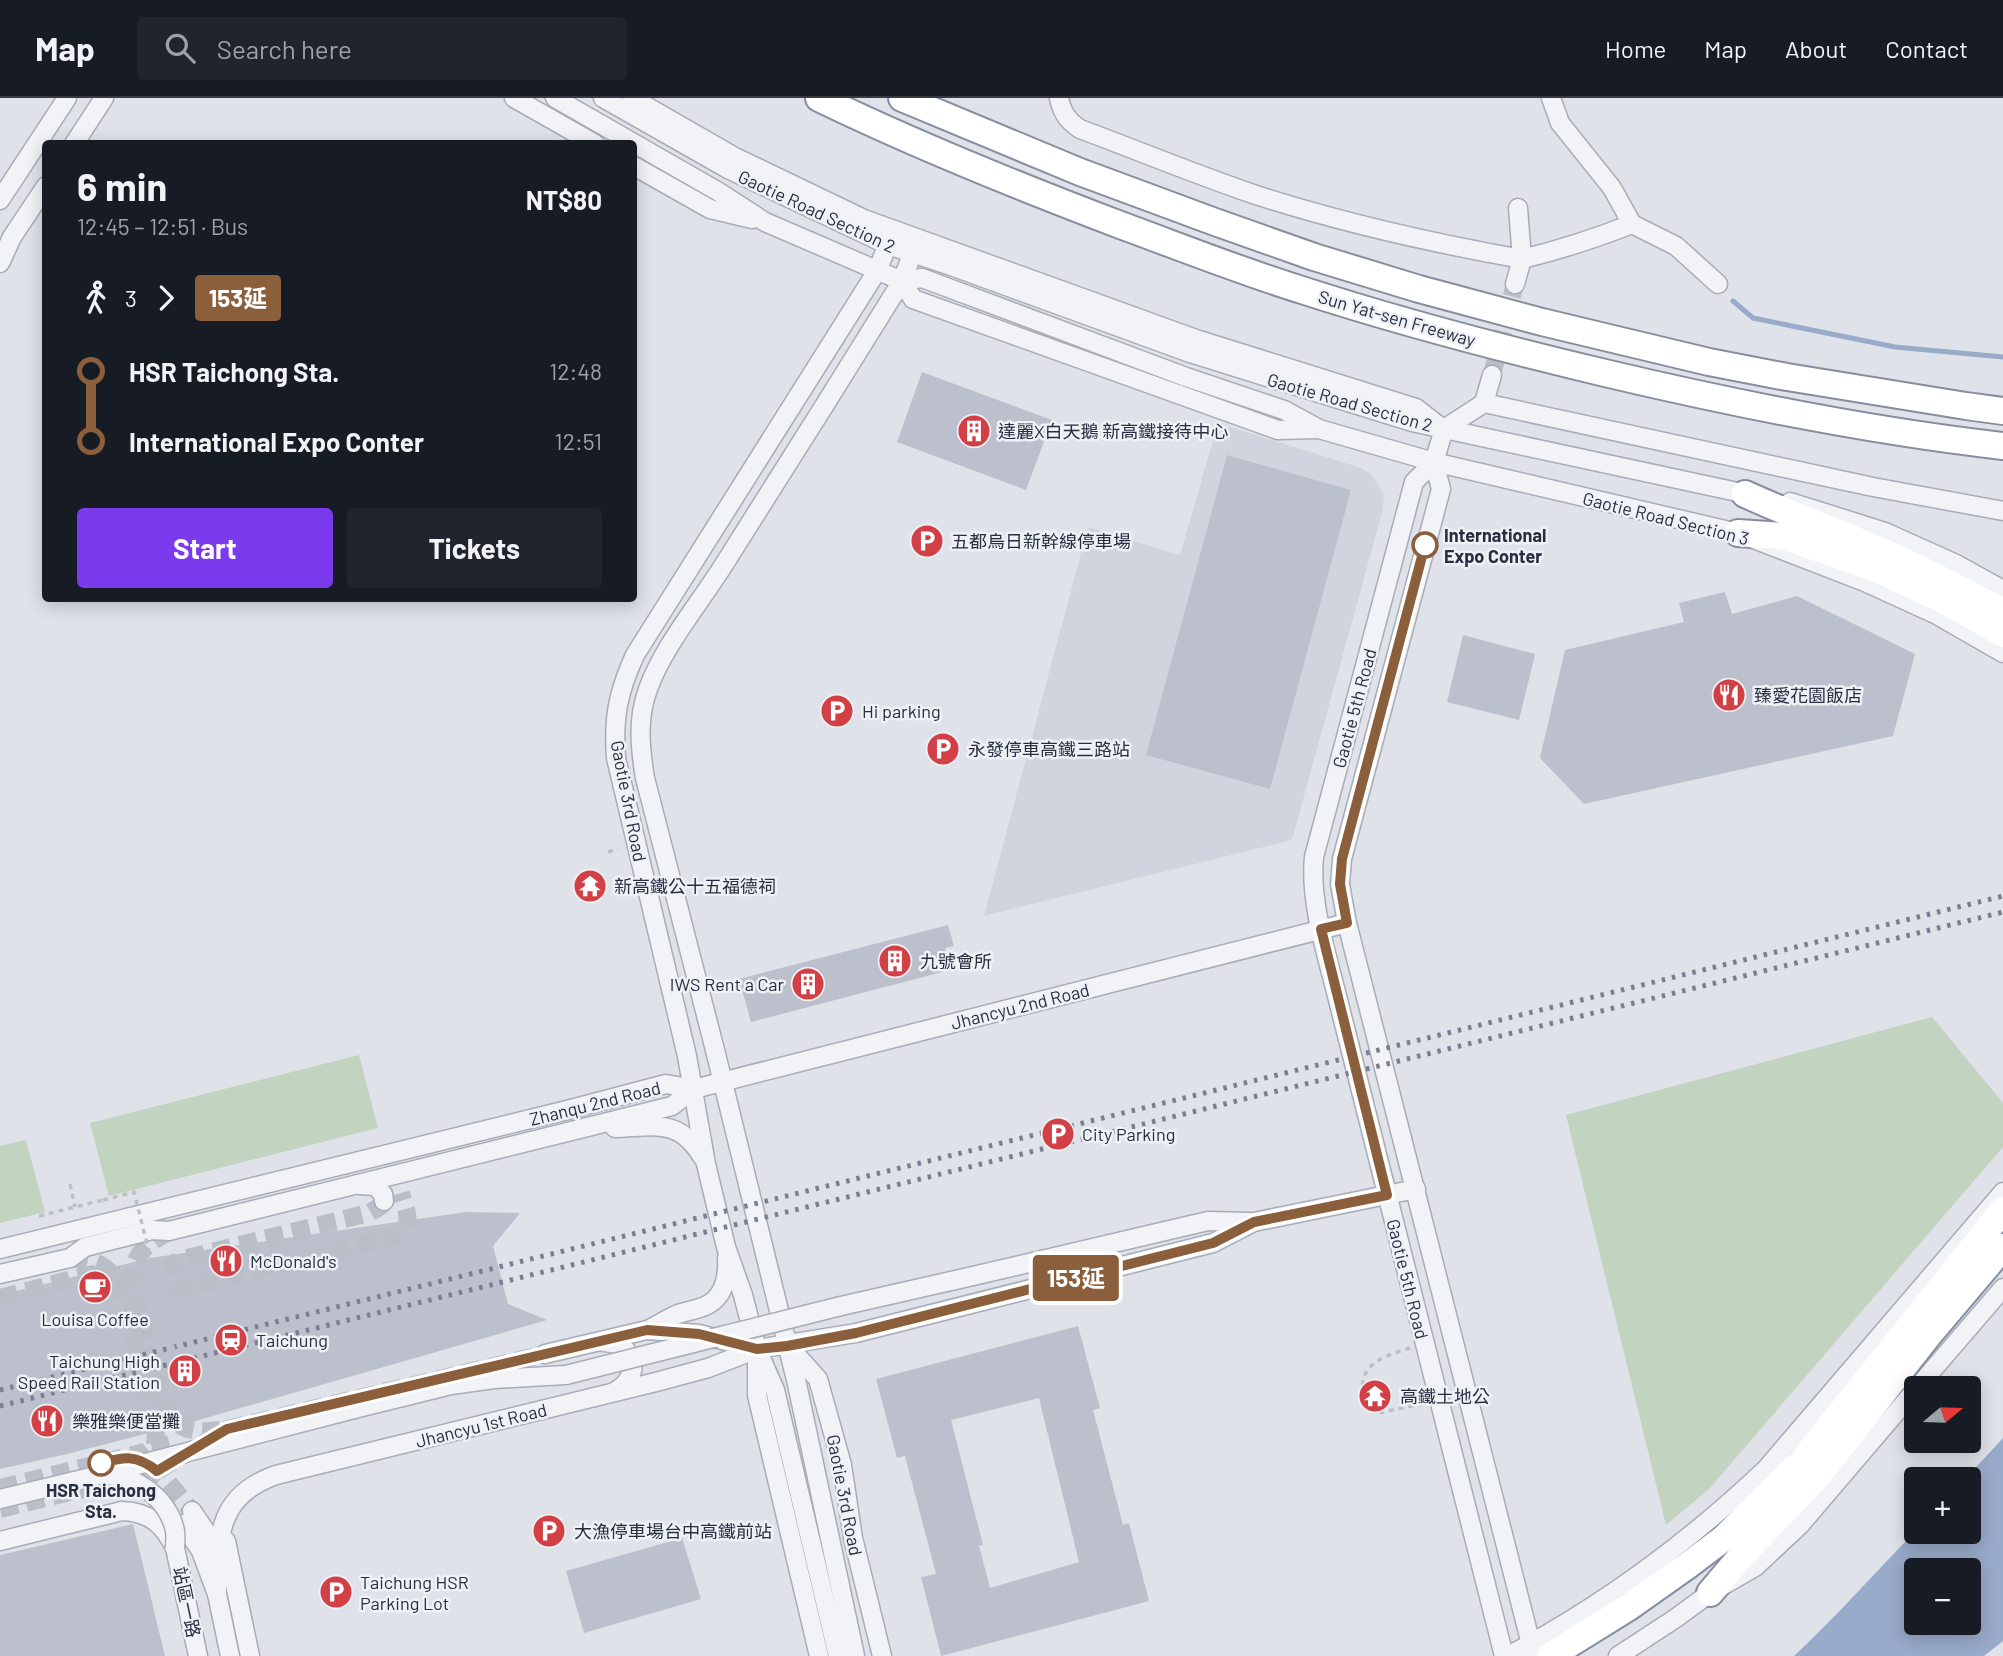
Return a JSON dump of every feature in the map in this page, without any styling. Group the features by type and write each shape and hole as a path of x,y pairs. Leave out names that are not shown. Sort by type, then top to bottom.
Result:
{"highway":[{"name":"Sun Yat-sen Freeway","path":"819,98 948,157 1068,205 1303,290 1410,323 1533,356 1702,396 1795,414 2003,446"},
{"name":"Sun Yat-sen Freeway","path":"902,98 1056,163 1214,222 1314,257 1419,289 1709,362 2003,411"},
{"path":"1745,494 1792,516 1881,551 1946,581 2003,612"},
{"path":"1738,533 1782,536 1874,568 1945,601 2003,634"},
{"path":"1710,1593 1742,1554 1816,1477 2003,1210"},
{"path":"1538,1652 1629,1607 1724,1538 1801,1462 1923,1326 2003,1247"}],"street":[{"path":"0,200 67,98"},
{"path":"77,140 104,98"},
{"path":"514,98 588,140"},
{"name":"Gaotie Road Section 2","path":"555,98 628,140"},
{"name":"Gaotie Road Section 2","path":"603,98 728,169 915,246 951,266 1190,353 1412,422 1444,429"},
{"name":"Gaotie Road Section 2","path":"632,98 735,157 864,219 891,237"},
{"path":"1059,98 1068,121 1080,129 1256,194 1378,230 1438,244 1522,259 1602,236 1632,223"},
{"path":"1551,98 1560,123 1612,188 1632,223 1676,246 1718,284"},
{"name":"Gaotie Road Section 2","path":"637,145 765,222 902,281 913,299 1278,430 1320,429 1434,462"},
{"name":"Gaotie Road Section 2","path":"637,168 710,209 765,222"},
{"path":"0,264 6,242 42,192"},
{"path":"1515,284 1522,259 1518,208"},
{"name":"Gaotie 3rd Road","path":"838,1656 775,1390 757,1349 743,1295 726,1247 706,1164 694,1088 616,758 614,734 623,680 635,655 877,271 891,237"},
{"name":"Gaotie 3rd Road","path":"855,1656 787,1346 645,778 639,730 649,686 667,651 709,589 902,281 915,246"},
{"path":"1444,429 1483,403 1492,375"},
{"path":"1483,403 1873,487 2003,511"},
{"path":"1444,429 1799,504 1885,532 1956,564 2003,590"},
{"name":"Gaotie 5th Road","path":"1444,429 1434,462 1414,482 1314,857 1312,876 1321,929 1387,1195 1506,1656"},
{"name":"Gaotie 5th Road","path":"1434,462 1441,489 1342,859 1340,884 1347,923 1538,1652"},
{"name":"Gaotie Road Section 3","path":"1434,462 1738,533 1865,582 1935,614 2003,653"},
{"name":"Jhancyu 2nd Road","path":"694,1088 1347,923"},
{"name":"Zhanqu 2nd Road","path":"0,1250 666,1084 694,1088"},
{"name":"Zhanqu 2nd Road","path":"0,1274 70,1258 85,1247 139,1233 152,1230 169,1231 672,1105 694,1088"},
{"path":"581,1129 662,1125 685,1136 706,1164"},
{"path":"401,1193 402,1180 411,1171"},
{"path":"360,1185 375,1186 383,1194 384,1201"},
{"name":"Jhancyu 1st Road","path":"217,1594 219,1549 228,1512 249,1486 276,1475 708,1368 757,1349 856,1333 1213,1243 1254,1222 1416,1189"},
{"path":"1506,1656 1538,1652 1643,1573 1738,1496 1766,1469 2003,1192"},
{"path":"0,1499 451,1385 494,1379 566,1375 841,1306 1208,1221 1254,1222"},
{"path":"647,1330 716,1300 726,1278 726,1247"},
{"path":"1927,1376 2003,1288"},
{"name":"Jhancyu 1st Road","path":"545,1354 647,1330 699,1334 757,1349"},
{"path":"596,1342 620,1345 632,1360 630,1379 623,1387 611,1393"},
{"name":"Gaotie 3rd Road","path":"787,1346 818,1379 842,1465 853,1538 881,1656"},
{"name":"Gaotie 3rd Road","path":"757,1349 757,1395 819,1656"},
{"path":"1618,1656 1710,1593 1755,1567 1800,1525 1904,1403"},
{"name":"站區一路","path":"95,1476 113,1475 139,1483 168,1514 175,1531 198,1656"},
{"name":"站區一路","path":"0,1541 109,1513 136,1511 159,1522 176,1548"},
{"name":"站區一路","path":"219,1549 188,1517 217,1594 230,1656"},
{"path":"224,1524 250,1656"},
{"path":"219,1549 236,1589"}],"path":[{"path":"608,852 618,849"},
{"path":"70,1184 75,1207"},
{"path":"38,1216 134,1192 193,1426"},
{"path":"1410,1348 1380,1358 1372,1364 1364,1377 1363,1397 1366,1405 1378,1413 1424,1403"}],"shaded area":[{"path":"1218,423 1361,468 1371,474 1384,494 1383,509 1292,840 984,916 1088,527 1180,555"}],"green space":[{"path":"1932,1017 2003,1103 2003,1147 1709,1489 1666,1525 1566,1115"},
{"path":"359,1055 378,1128 109,1196 90,1123"},
{"path":"26,1140 45,1212 0,1223 0,1146"}],"water":[{"path":"2003,1438 2003,1641 1984,1656 1794,1656 1904,1543 1981,1544 1981,1467 1976,1467"}],"building":[{"name":"達麗X白天鵝 新高鐵接待中心","path":"922,372 1052,420 1026,490 897,442"},
{"path":"1227,455 1351,490 1270,789 1146,755"},
{"name":"臻愛花園飯店","path":"1725,592 1732,614 1797,596 1915,654 1893,736 1584,804 1540,758 1565,650 1684,622 1679,603"},
{"path":"1463,635 1535,654 1519,720 1447,702"},
{"path":"948,925 954,946 945,948 950,970 751,1022 739,979"},
{"name":"Taichung High Speed Rail Station","path":"466,1212 520,1213 493,1246 508,1304 547,1320 192,1422 0,1469 0,1295 150,1258"},
{"path":"1078,1326 1100,1408 1093,1410 1123,1525 1129,1523 1149,1601 941,1656 921,1577 936,1574 905,1456 897,1458 876,1379","holes":["1039,1398 1079,1562 990,1588 979,1546 983,1545 951,1420"]},
{"path":"133,1524 165,1656 0,1656 0,1555"},
{"path":"682,1538 701,1599 584,1633 566,1571"}],"waterway":[{"path":"1733,301 1753,318 1895,347 2003,357"}],"tunnel":[{"path":"1492,375 1515,284"},
{"path":"384,1201 369,1213 179,1260 172,1267 175,1283 178,1288 186,1288 396,1236 402,1232 408,1217 401,1193"},
{"path":"169,1231 141,1252 134,1266 133,1286 163,1403 168,1412 185,1428 200,1431 220,1430"},
{"path":"70,1258 101,1265 111,1274 120,1290 163,1455 162,1465 158,1469"},
{"path":"0,1298 88,1275 99,1273 114,1276"},
{"path":"0,1509 157,1471 227,1429 545,1354"},
{"path":"0,1488 145,1452 155,1444 156,1429"},
{"path":"149,1465 167,1481 192,1511"}],"railway":[{"path":"0,1390 2003,896"},
{"path":"0,1406 2003,912"}],"bus line":[{"name":"153延","path":"101,1463 132,1458 141,1460 157,1471 227,1429 647,1330 699,1334 757,1349 856,1333 1213,1243 1254,1222 1387,1195 1321,929 1347,923 1340,884 1342,859 1425,545"}],"place":[{"name":"達麗X白天鵝 新高鐵接待中心","path":"974,431"},
{"name":"五都烏日新幹線停車場","path":"927,541"},
{"name":"International Expo Conter","path":"1425,545"},
{"name":"臻愛花園飯店","path":"1729,695"},
{"name":"Hi parking","path":"837,711"},
{"name":"永發停車高鐵三路站","path":"943,749"},
{"name":"新高鐵公十五福德祠","path":"590,886"},
{"name":"九號會所","path":"895,961"},
{"name":"IWS Rent a Car","path":"808,984"},
{"name":"City Parking","path":"1058,1134"},
{"name":"McDonald's","path":"226,1261"},
{"name":"Louisa Coffee","path":"95,1287"},
{"name":"Taichung","path":"231,1340"},
{"name":"Taichung High Speed Rail Station","path":"185,1371"},
{"name":"高鐵土地公","path":"1375,1396"},
{"name":"樂雅樂便當攤","path":"47,1421"},
{"name":"HSR Taichong Sta.","path":"101,1463"},
{"name":"大漁停車場台中高鐵前站","path":"549,1531"},
{"name":"Taichung HSR Parking Lot","path":"336,1592"}]}
